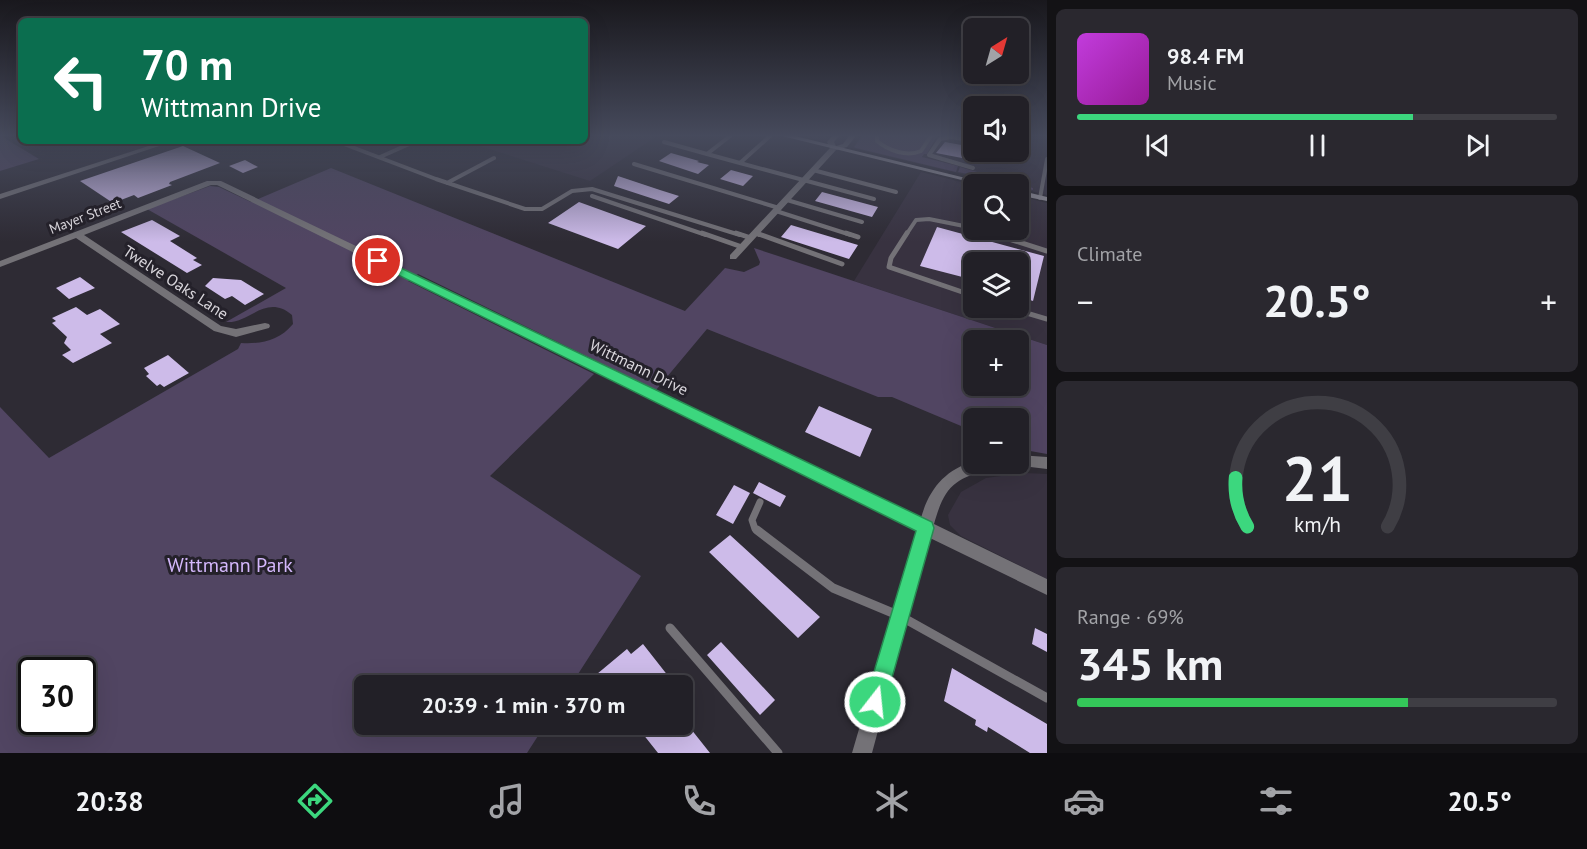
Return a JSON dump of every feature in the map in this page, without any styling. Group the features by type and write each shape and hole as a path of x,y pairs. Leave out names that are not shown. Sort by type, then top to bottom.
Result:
{"main road":[{"path":"932,171 963,179"}],"street":[{"path":"0,197 79,171"},
{"path":"733,257 812,171"},
{"name":"Mayer Street","path":"0,264 213,182"},
{"name":"Wittmann Drive","path":"213,182 1047,587"},
{"name":"Twelve Oaks Lane","path":"77,234 218,329 236,333 265,326"},
{"path":"1029,461 1047,463"},
{"path":"862,753 932,505 945,483 963,471"}],"lane":[{"path":"416,171 531,209 542,209 572,191 600,190 842,264"},
{"path":"447,183 469,171"},
{"path":"656,171 858,237"},
{"path":"771,171 874,199"},
{"path":"817,171 897,192"},
{"path":"1043,198 1046,171"},
{"path":"592,196 742,247"},
{"path":"787,200 862,222"},
{"path":"963,226 929,219 916,219 891,258 889,267 963,292"},
{"path":"1015,240 1047,251"},
{"path":"1029,314 1047,319"},
{"path":"760,502 752,520 755,528 770,542 833,588 900,616 1047,698"},
{"path":"670,628 778,753"}],"shaded area":[{"path":"559,171 605,171 590,181"},
{"path":"950,171 1047,171 1047,195 1029,190 1029,174 963,174"},
{"path":"921,172 963,182 963,240 1029,240 1029,198 1047,203 1047,345 1029,339 1029,330 1002,330 966,318 1029,318 1029,252 963,252 963,317 854,281"},
{"path":"1016,474 1047,474 1047,579 961,536 950,525 948,515 961,492 986,478"}],"green space":[{"name":"Wittmann Park","path":"324,171 339,171 685,311 725,268 744,272 759,265 760,262 754,248 1002,330 963,330 963,396 1029,396 1029,339 1047,345 1047,454 1029,451 1029,408 963,408 963,427 892,397 878,397 707,329 656,390 418,274 408,281 594,374 490,476 641,576 577,675 354,675 354,735 539,735 527,753 0,753 0,407 49,458 238,349 241,343 256,343 276,338 293,324 292,315 283,309 274,307 258,311 242,319 226,322 286,288 147,209 210,186 219,187 251,202"},
{"path":"974,171 984,174 958,172"}],"building":[{"path":"109,171 199,171 170,182 169,184 172,185 138,198 134,195 113,203 80,181"},
{"path":"730,171 753,176 743,186 720,179"},
{"path":"618,176 679,196 669,204 614,186"},
{"path":"822,192 878,207 872,217 815,201"},
{"path":"579,202 646,226 618,249 548,223"},
{"path":"152,220 180,236 170,241 197,258 193,260 202,265 187,273 121,232"},
{"path":"791,225 858,245 849,259 781,237"},
{"path":"937,227 963,234 963,240 985,240 1044,256 1033,301 1029,300 1029,252 963,252 963,277 920,266"},
{"path":"80,277 95,288 69,299 56,288"},
{"path":"213,278 241,280 264,294 245,305 232,296 225,299 205,286"},
{"path":"76,307 87,315 100,309 120,324 100,334 112,343 73,363 62,355 71,350 64,343 67,337 52,323 56,321 52,318"},
{"path":"168,355 189,373 164,387 160,384 157,386 146,376 149,374 144,368"},
{"path":"819,406 872,429 860,457 805,432"},
{"path":"759,482 786,496 780,507 753,493"},
{"path":"734,485 750,493 733,524 716,515"},
{"path":"730,535 820,617 798,638 709,552"},
{"path":"1035,628 1047,634 1047,652 1032,644"},
{"path":"721,642 775,700 760,715 707,655"},
{"path":"643,644 667,675 597,674 627,649 631,654"},
{"path":"952,668 1047,724 1047,753 1030,753 988,727 987,732 975,725 976,720 944,701"},
{"path":"693,732 710,753 658,753 644,735 693,735"}],"route":[{"path":"378,261 926,528 875,702"}]}
